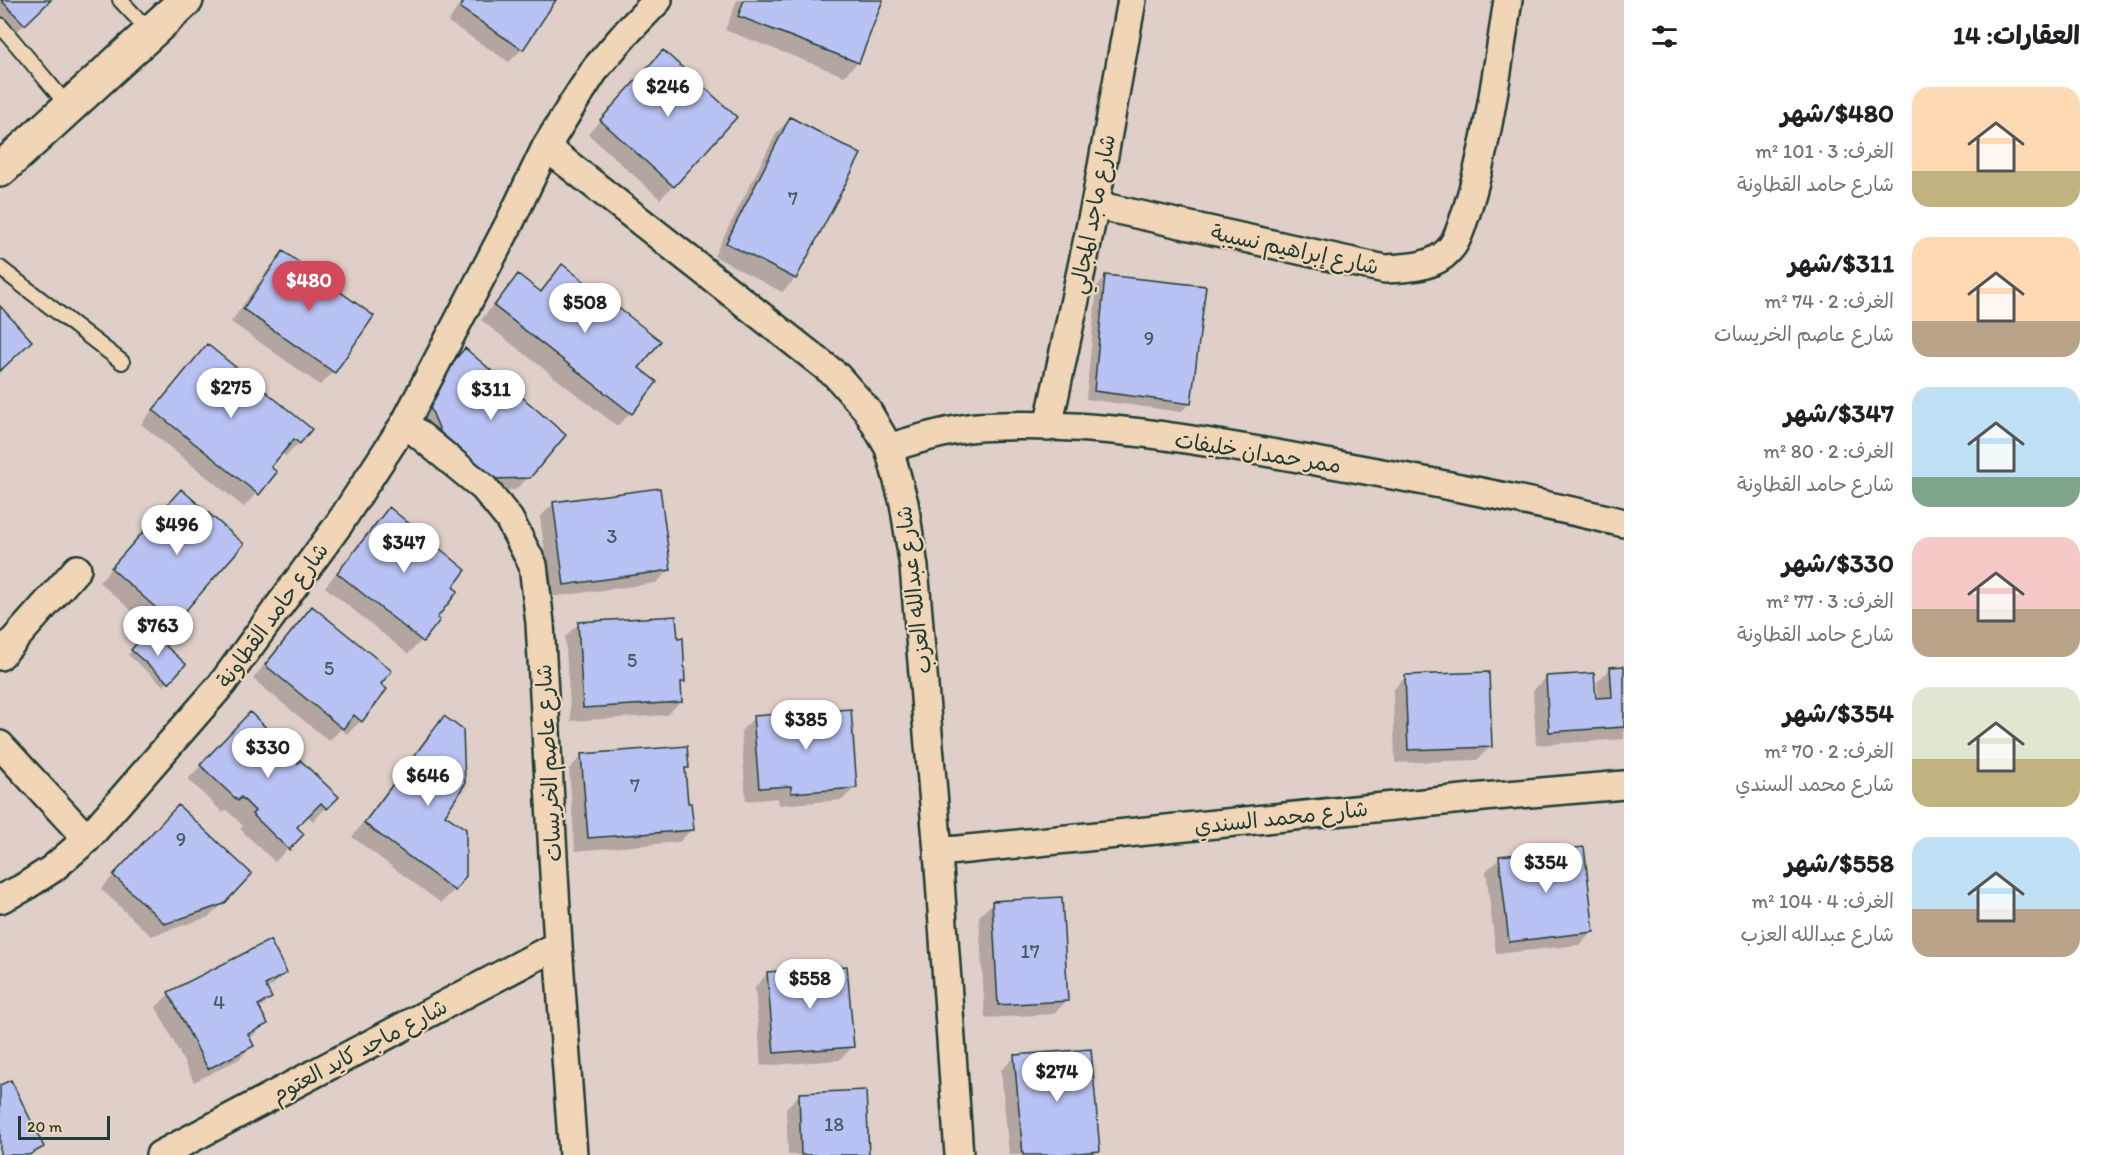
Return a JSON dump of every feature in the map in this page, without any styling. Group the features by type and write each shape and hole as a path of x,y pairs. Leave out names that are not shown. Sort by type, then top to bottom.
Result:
{"street":[{"path":"0,170 186,0"},
{"name":"شارع حامد القطاونة","path":"0,899 21,889 52,869 87,839 222,684 339,524 405,423 510,222 546,147 596,69 658,0"},
{"name":"شارع ماجد المجالي","path":"1048,427 1095,205 1132,0"},
{"name":"شارع إبراهيم نسيبة","path":"1095,205 1385,269 1410,268 1434,262 1450,250 1461,228 1474,186 1496,76 1508,0"},
{"name":"شارع عبدالله العزب","path":"546,147 836,375 867,410 889,448 904,503 914,567 938,852 959,1155"},
{"name":"شارع عاصم الخريسات","path":"405,423 484,488 509,519 533,565 540,623 558,945 573,1155"},
{"name":"ممر حمدان خليفات","path":"889,448 930,436 976,428 1048,427 1126,432 1199,441 1370,471 1624,523"},
{"path":"0,656 77,569"},
{"path":"0,745 87,839"},
{"name":"شارع محمد السندي","path":"938,852 1624,785"},
{"name":"شارع ماجد كايد العتوم","path":"160,1155 558,945"}],"lane":[{"path":"120,0 151,33"},
{"path":"0,25 69,108"},
{"path":"0,268 122,362"}],"building":[{"path":"1,0 51,0 25,25"},
{"path":"465,0 556,0 523,50 460,8"},
{"path":"744,0 883,0 859,63 738,16"},
{"path":"663,50 737,117 674,187 600,120"},
{"path":"790,117 861,154 796,279 726,243"},
{"path":"283,251 374,316 335,373 243,309"},
{"path":"562,264 661,341 639,368 657,382 632,414 494,306 518,274 541,292"},
{"path":"1105,275 1206,286 1191,404 1094,391"},
{"path":"0,306 32,341 0,371"},
{"path":"207,344 312,429 300,444 294,439 271,467 277,472 259,495 153,410"},
{"path":"465,348 566,435 530,478 494,479 441,433 425,395"},
{"path":"660,488 671,570 564,585 553,502"},
{"path":"181,489 244,544 174,624 111,568"},
{"path":"389,507 466,570 453,587 458,591 437,618 440,620 423,642 337,573"},
{"path":"312,606 392,671 381,684 387,689 362,722 354,715 343,729 265,665"},
{"path":"676,616 678,639 683,638 685,682 681,682 682,702 583,708 578,622"},
{"path":"148,630 186,664 169,683 131,650"},
{"path":"1624,666 1624,727 1549,732 1546,676 1594,673 1596,698 1612,697 1610,667"},
{"path":"1489,672 1492,747 1408,750 1405,675"},
{"path":"851,709 857,788 791,793 791,786 759,788 753,716"},
{"path":"250,712 287,748 285,750 298,763 300,760 339,797 327,809 321,803 297,827 304,834 289,850 252,814 255,811 241,797 238,801 200,765"},
{"path":"444,716 463,730 465,784 445,815 466,829 466,876 455,891 364,823"},
{"path":"687,746 689,768 685,768 688,803 691,803 694,830 588,838 581,754"},
{"path":"178,805 252,874 224,904 165,924 113,875"},
{"path":"1584,847 1594,932 1509,942 1499,856"},
{"path":"1062,897 1068,1001 998,1005 992,901"},
{"path":"270,940 287,973 265,985 272,998 258,1005 268,1024 248,1034 254,1046 208,1069 168,992"},
{"path":"847,966 854,1047 774,1053 767,972"},
{"path":"1091,1049 1100,1151 1023,1155 1014,1055"},
{"path":"11,1080 44,1147 29,1155 0,1155 0,1085"},
{"path":"866,1090 869,1155 801,1155 799,1093"}]}
